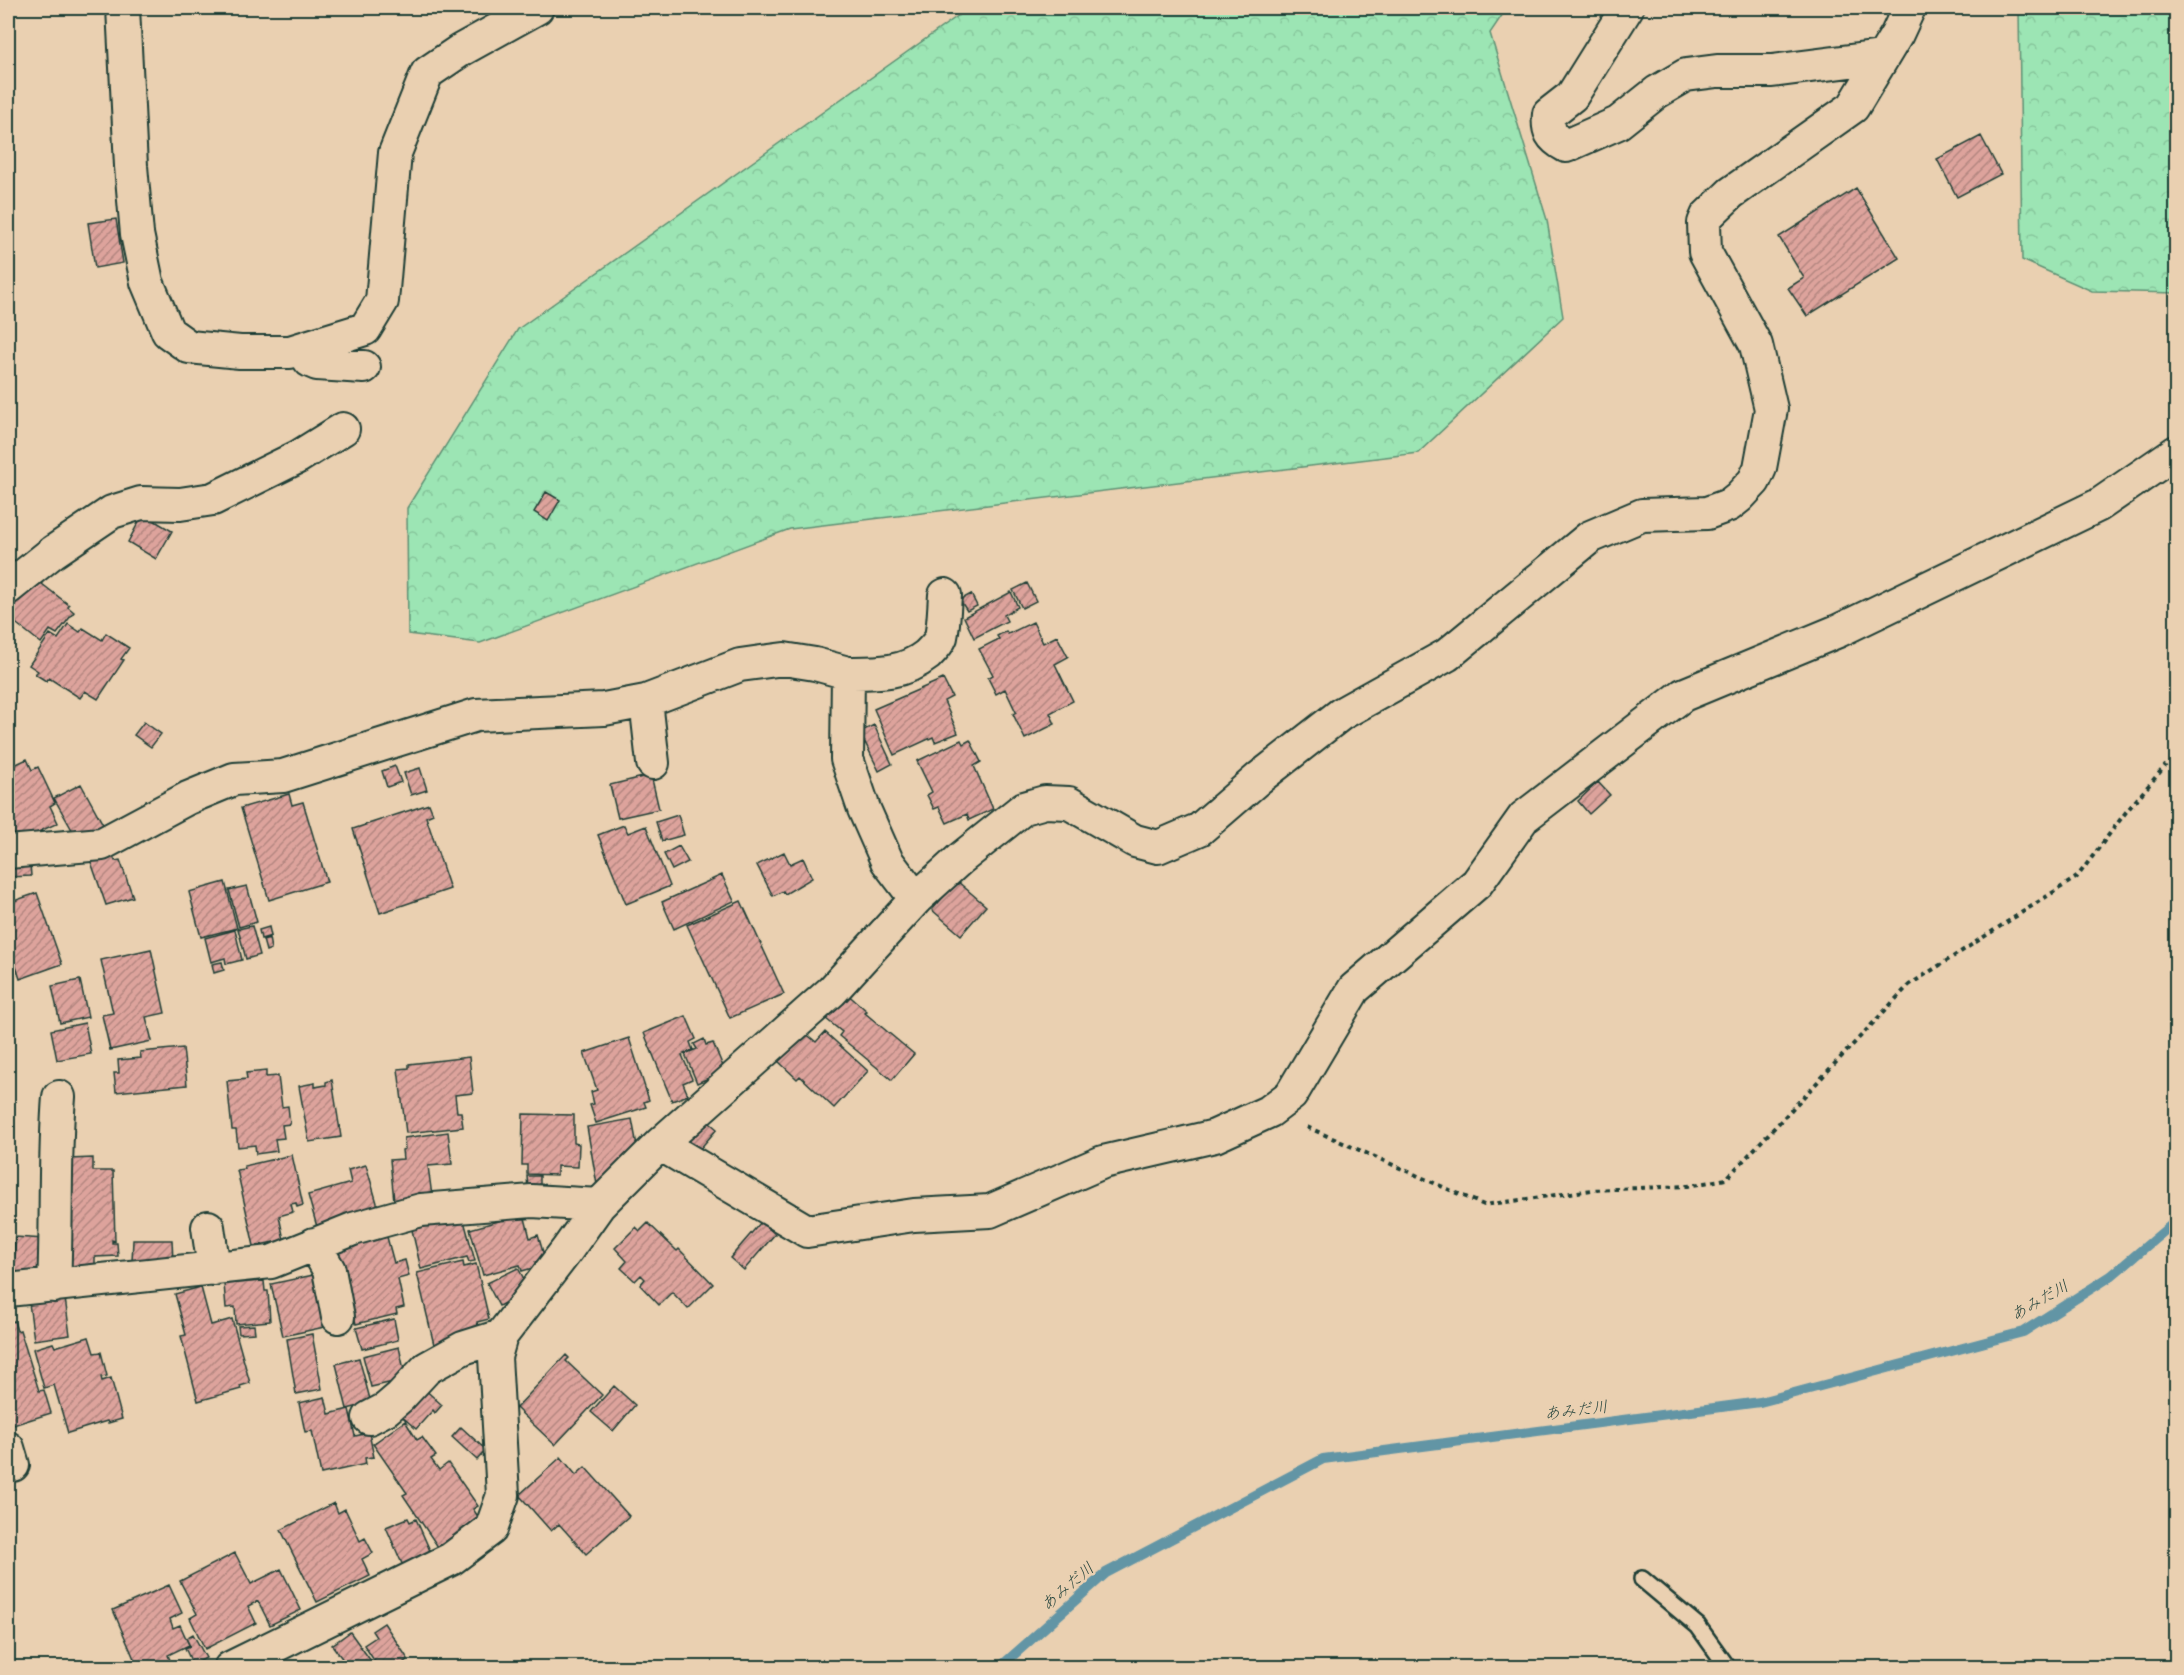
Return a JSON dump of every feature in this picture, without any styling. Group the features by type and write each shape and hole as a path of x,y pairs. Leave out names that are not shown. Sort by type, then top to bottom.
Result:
{"street":[{"path":"123,8 131,166 137,234 147,282 168,332 189,347 240,352 290,352 365,329 382,301 395,153 427,74 461,50 537,8"},
{"path":"1627,8 1572,96 1549,114 1549,131 1554,140 1566,146 1618,123 1657,92 1686,75 1717,71 1772,71 1881,57"},
{"path":"230,1668 277,1659 451,1559 491,1529 503,1495 495,1357 501,1336 599,1205 660,1144 832,991 916,899 960,859 1024,808 1045,802 1069,803 1135,841 1158,847 1200,829 1268,771 1341,714 1447,655 1590,537 1642,515 1707,513 1729,505 1739,497 1754,481 1760,468 1771,409 1756,345 1705,252 1704,223 1715,206 1731,193 1853,106 1897,34 1909,8"},
{"path":"302,349 310,361 317,364 364,367"},
{"path":"8,588 53,552 112,512 141,503 180,504 213,499 298,457 343,429"},
{"path":"660,1144 807,1231 914,1215 990,1211 1103,1162 1215,1137 1270,1111 1291,1095 1354,989 1477,883 1524,817 1683,695 1838,631 2088,510 2176,452"},
{"path":"8,852 102,844 188,798 234,779 283,776 476,715 604,709 646,701 740,664 784,659 848,673 877,674 901,669 916,663 940,639 945,595"},
{"path":"848,673 847,759 864,810 887,861 916,899"},
{"path":"646,701 653,763"},
{"path":"54,1286 57,1206 55,1147 59,1097"},
{"path":"8,1290 271,1262 353,1228 421,1210 532,1202 599,1205"},
{"path":"208,1227 214,1269"},
{"path":"314,1244 329,1270 338,1317"},
{"path":"369,1418 386,1409 427,1368 462,1348 501,1336"}],"lane":[{"path":"1642,1579 1698,1626 1728,1668"}],"path":[{"path":"1270,1111 1484,1205 1592,1190 1688,1186 1726,1179 1910,985 2077,878 2126,812 2166,765"}],"green space":[{"path":"969,8 1507,8 1490,33 1547,220 1563,317 1418,453 790,529 480,643 408,634 407,508 518,329"},
{"path":"2019,8 2176,8 2176,293 2092,291 2022,260"}],"building":[{"path":"1981,136 2001,174 1957,197 1937,159"},
{"path":"1856,188 1899,258 1807,316 1788,288 1804,278 1779,237"},
{"path":"116,219 123,263 95,268 88,223"},
{"path":"546,492 560,500 548,521 534,512"},
{"path":"143,514 172,531 156,559 128,542"},
{"path":"33,577 69,605 68,607 74,612 57,634 50,630 41,643 8,617 10,607 8,603 21,586"},
{"path":"1027,583 1036,601 1022,608 1013,590"},
{"path":"1011,592 1018,607 1004,615 1007,621 974,638 964,617"},
{"path":"971,594 977,606 967,611 960,600"},
{"path":"1033,622 1043,643 1057,636 1068,657 1055,664 1073,701 1050,713 1055,724 1025,739 1013,714 1016,712 1005,689 996,694 988,678 993,675 979,649 999,639 997,636 1006,631 1008,634"},
{"path":"68,624 80,632 83,628 102,640 106,633 129,648 121,659 124,660 98,699 85,691 80,698 49,678 46,681 35,674 38,671 29,665 50,634 58,639"},
{"path":"943,679 952,697 944,701 958,733 935,742 933,737 894,755 874,709"},
{"path":"144,722 161,734 151,747 134,735"},
{"path":"874,725 892,764 879,771 860,732"},
{"path":"961,740 963,744 970,740 981,762 974,766 993,809 969,820 967,814 947,823 939,807 934,809 927,795 932,792 917,761"},
{"path":"27,759 32,770 38,767 55,803 50,806 58,823 34,834 36,839 8,840 8,768"},
{"path":"395,766 401,782 387,787 382,771"},
{"path":"420,768 427,790 411,795 404,773"},
{"path":"651,775 659,809 618,818 610,785"},
{"path":"1598,782 1610,795 1589,814 1578,801"},
{"path":"81,784 106,830 75,835 54,798"},
{"path":"289,794 292,805 303,802 327,882 269,900 241,808"},
{"path":"429,804 433,814 426,817 450,889 380,913 353,829"},
{"path":"678,815 684,835 662,841 656,822"},
{"path":"624,825 628,833 646,826 670,886 626,904 598,835"},
{"path":"679,846 688,862 672,870 664,854"},
{"path":"784,852 790,864 803,858 812,878 785,894 783,891 773,896 757,865"},
{"path":"112,854 115,861 120,860 133,897 106,905 91,862"},
{"path":"30,864 31,876 8,877 8,866"},
{"path":"722,875 734,901 674,929 662,902"},
{"path":"957,881 986,906 961,935 932,910"},
{"path":"225,882 237,928 201,937 189,892"},
{"path":"247,886 257,922 239,927 229,890"},
{"path":"37,893 62,964 20,979 8,941 8,903"},
{"path":"741,901 784,994 730,1018 687,925"},
{"path":"252,926 260,955 246,959 238,929"},
{"path":"269,927 271,936 261,939 259,930"},
{"path":"235,930 242,960 226,964 225,958 211,962 205,938"},
{"path":"269,938 271,949 266,951 263,940"},
{"path":"151,949 165,1013 146,1017 152,1041 110,1050 102,1015 113,1013 101,960"},
{"path":"222,962 224,970 214,973 212,964"},
{"path":"80,980 88,1017 60,1023 52,986"},
{"path":"846,993 867,1011 865,1013 914,1054 892,1080 839,1036 842,1032 826,1019"},
{"path":"686,1016 696,1039 690,1042 693,1050 682,1055 692,1079 683,1083 688,1095 672,1101 644,1033"},
{"path":"85,1023 91,1054 57,1060 51,1030"},
{"path":"804,1032 816,1042 825,1032 868,1071 834,1108 800,1076 797,1079 778,1061"},
{"path":"629,1038 649,1100 644,1102 646,1107 596,1123 590,1105 594,1104 591,1092 597,1090 584,1053"},
{"path":"704,1039 706,1045 713,1043 725,1071 697,1083 685,1054 697,1049 694,1044"},
{"path":"183,1048 187,1085 116,1092 114,1073 119,1073 118,1060 141,1058 140,1052"},
{"path":"469,1057 473,1093 455,1095 457,1112 461,1112 463,1127 406,1133 398,1069 409,1068 409,1064"},
{"path":"266,1071 266,1077 278,1076 282,1107 288,1106 290,1124 282,1125 284,1138 275,1139 277,1151 256,1154 255,1145 238,1147 236,1130 232,1130 227,1081 247,1079 246,1073"},
{"path":"332,1080 341,1137 309,1142 299,1086 315,1083 315,1087 326,1085 326,1082"},
{"path":"523,1114 574,1115 574,1143 579,1144 578,1167 557,1166 557,1175 527,1174 527,1165 522,1165"},
{"path":"704,1118 717,1129 699,1150 687,1139"},
{"path":"632,1119 638,1151 613,1177 597,1185 587,1127"},
{"path":"448,1132 452,1164 428,1166 432,1196 394,1201 390,1160 403,1159 404,1138"},
{"path":"292,1155 303,1205 297,1207 296,1203 291,1204 293,1212 279,1216 284,1240 254,1246 237,1170 245,1169 244,1166"},
{"path":"93,1158 93,1171 113,1171 115,1241 112,1240 112,1243 117,1243 118,1256 95,1257 95,1266 67,1267 69,1159"},
{"path":"366,1165 379,1210 317,1227 308,1195 351,1183 348,1170"},
{"path":"527,1176 540,1176 540,1191 528,1190"},
{"path":"524,1214 530,1238 538,1235 545,1259 535,1262 536,1267 522,1271 520,1265 483,1275 470,1229"},
{"path":"463,1217 475,1261 469,1262 467,1257 421,1269 412,1230"},
{"path":"761,1222 775,1234 744,1270 730,1258"},
{"path":"648,1223 677,1251 679,1249 713,1284 688,1309 672,1292 659,1305 640,1285 645,1279 641,1275 635,1281 621,1268 627,1261 615,1248 636,1227 640,1231"},
{"path":"15,1237 44,1239 42,1274 14,1272"},
{"path":"387,1237 394,1263 405,1260 409,1276 398,1279 404,1307 396,1309 397,1314 356,1324 338,1248"},
{"path":"133,1240 172,1240 173,1262 132,1262"},
{"path":"463,1262 464,1267 476,1264 489,1319 477,1322 479,1329 435,1349 417,1273"},
{"path":"518,1268 524,1279 515,1297 499,1306 487,1283"},
{"path":"323,1273 334,1325 283,1336 271,1284"},
{"path":"264,1281 265,1291 268,1291 270,1321 236,1324 235,1307 226,1308 224,1284"},
{"path":"201,1287 211,1325 232,1319 250,1383 240,1386 241,1389 198,1401 181,1336 186,1335 175,1294"},
{"path":"65,1298 70,1335 34,1340 29,1303"},
{"path":"394,1319 398,1340 362,1349 356,1328"},
{"path":"14,1321 17,1331 20,1330 39,1391 44,1390 51,1413 13,1425 12,1421 8,1422 8,1323"},
{"path":"254,1325 255,1333 239,1334 238,1326"},
{"path":"312,1334 322,1389 296,1394 287,1339"},
{"path":"89,1337 94,1353 101,1352 107,1376 101,1377 102,1381 111,1378 122,1419 108,1423 107,1421 68,1433 54,1385 44,1388 33,1349 53,1343 55,1347"},
{"path":"399,1347 406,1379 371,1387 363,1356"},
{"path":"566,1355 569,1358 566,1361 602,1395 555,1445 516,1408"},
{"path":"359,1358 371,1403 347,1409 336,1364"},
{"path":"421,1386 442,1405 435,1413 433,1410 416,1429 397,1412"},
{"path":"614,1386 635,1405 613,1431 591,1412"},
{"path":"325,1397 329,1414 349,1409 355,1436 369,1433 374,1457 365,1458 366,1464 321,1474 312,1431 305,1432 299,1403"},
{"path":"405,1421 417,1440 422,1437 436,1456 431,1459 439,1470 448,1463 478,1506 473,1509 479,1518 438,1547 403,1495 407,1493 373,1444"},
{"path":"461,1427 486,1450 477,1460 452,1437"},
{"path":"561,1457 576,1475 585,1467 629,1516 586,1554 559,1524 551,1531 519,1495"},
{"path":"334,1503 338,1513 345,1509 360,1541 365,1538 373,1553 362,1559 370,1576 317,1602 281,1530"},
{"path":"408,1518 410,1522 416,1519 431,1553 403,1566 386,1527"},
{"path":"235,1553 251,1584 281,1569 301,1610 270,1625 258,1601 248,1606 256,1623 205,1649 190,1618 197,1614 180,1581"},
{"path":"169,1585 182,1613 170,1619 173,1628 180,1625 189,1645 168,1655 170,1660 153,1668 138,1668 113,1610"},
{"path":"384,1623 408,1659 396,1668 379,1668 364,1645 376,1637 372,1631"},
{"path":"350,1632 376,1668 349,1668 332,1645"},
{"path":"193,1634 206,1658 193,1665 185,1648 190,1646 186,1638"}],"waterway":[{"name":"あみだ川","path":"999,1668 1106,1573 1323,1459 1760,1402 2023,1332 2111,1276 2176,1221"}]}
